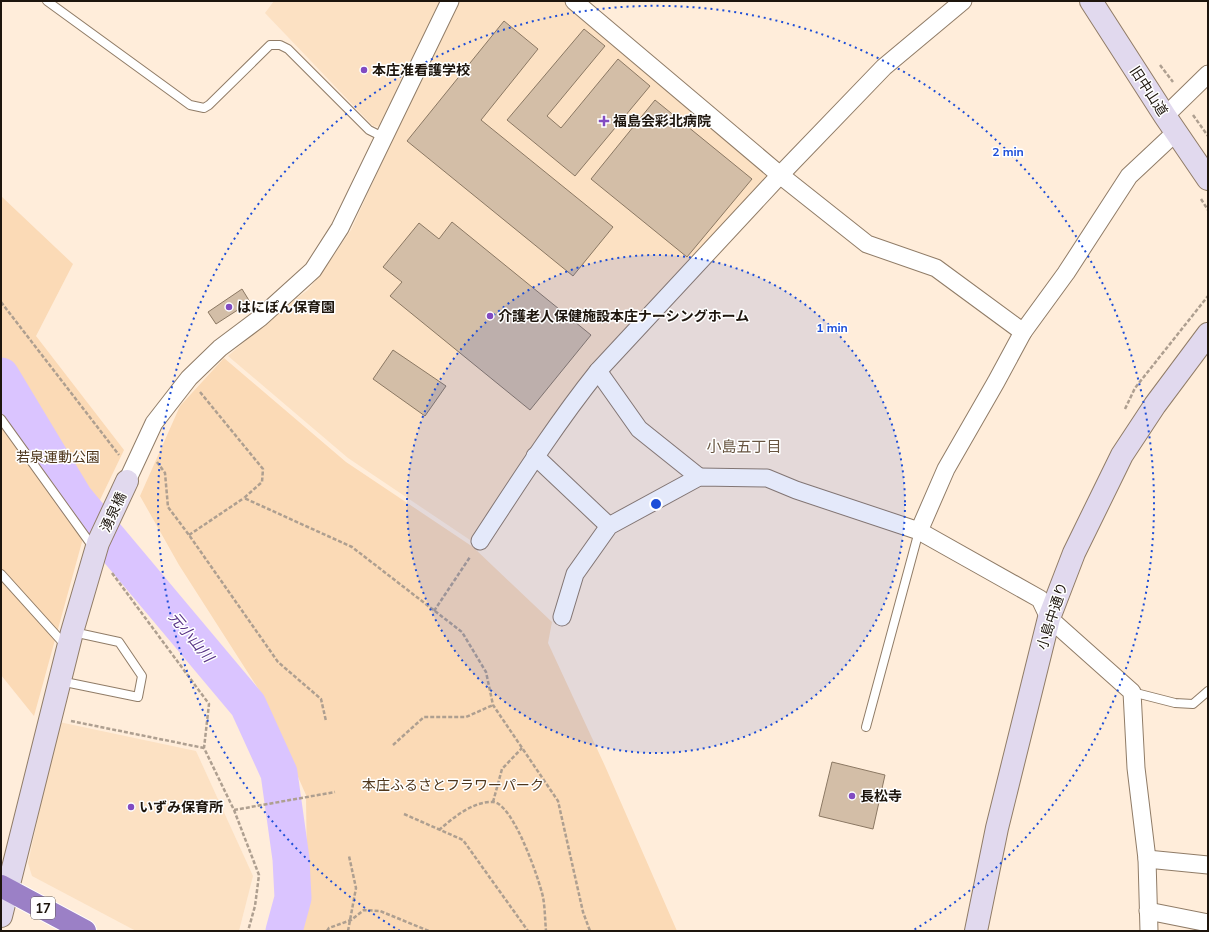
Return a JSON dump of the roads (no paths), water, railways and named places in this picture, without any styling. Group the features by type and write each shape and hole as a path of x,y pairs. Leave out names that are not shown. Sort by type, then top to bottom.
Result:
{"highway":[{"name":"17","path":"5,888 86,931"}],"street":[{"path":"129,476 154,423 189,378 220,348 260,318 312,270 340,228 450,1"},
{"path":"574,1 780,175 867,244 936,268 1023,332"},
{"path":"480,541 535,456 574,401 598,371 780,175 884,67 962,1"},
{"name":"旧中山道","path":"1091,1 1170,124 1208,179"},
{"path":"919,531 946,469 1023,332 1066,273 1129,176 1208,74"},
{"name":"小島中通り","path":"976,931 997,828 1049,618 1074,553 1122,455 1155,405 1208,334"},
{"path":"598,371 639,429 700,478"},
{"path":"535,456 609,526"},
{"name":"湧泉橋","path":"1,916 5,888 70,640 97,547 129,476"},
{"path":"562,617 575,574 609,526 700,478 767,478 796,490 919,531 1040,599 1049,618 1132,692 1136,768 1147,859 1149,931"},
{"path":"1147,859 1208,865"},
{"path":"1148,911 1208,923"}],"lane":[{"path":"47,1 190,105 204,108 209,105 270,45 280,45 288,49 369,130 383,137"},
{"path":"1,419 97,547"},
{"path":"866,727 919,531"},
{"path":"1,574 70,640 119,642 142,676 138,697 59,681"},
{"path":"1132,692 1175,703 1193,704 1208,691"}],"waterway":[{"name":"元小山川","path":"1,376 75,499 248,705 279,773 291,859 293,898 284,931"}],"place":[{"name":"本庄准看護学校","path":"364,70"},
{"name":"福島会彩北病院","path":"604,121"},
{"name":"はにぽん保育園","path":"229,307"},
{"name":"介護老人保健施設本庄ナーシングホーム","path":"490,316"},
{"name":"長松寺","path":"852,796"},
{"name":"いずみ保育所","path":"131,807"}],"district":[{"name":"小島五丁目","path":"744,447"}],"park label":[{"name":"若泉運動公園","path":"58,457"},
{"name":"本庄ふるさとフラワーパーク","path":"453,785"}]}
